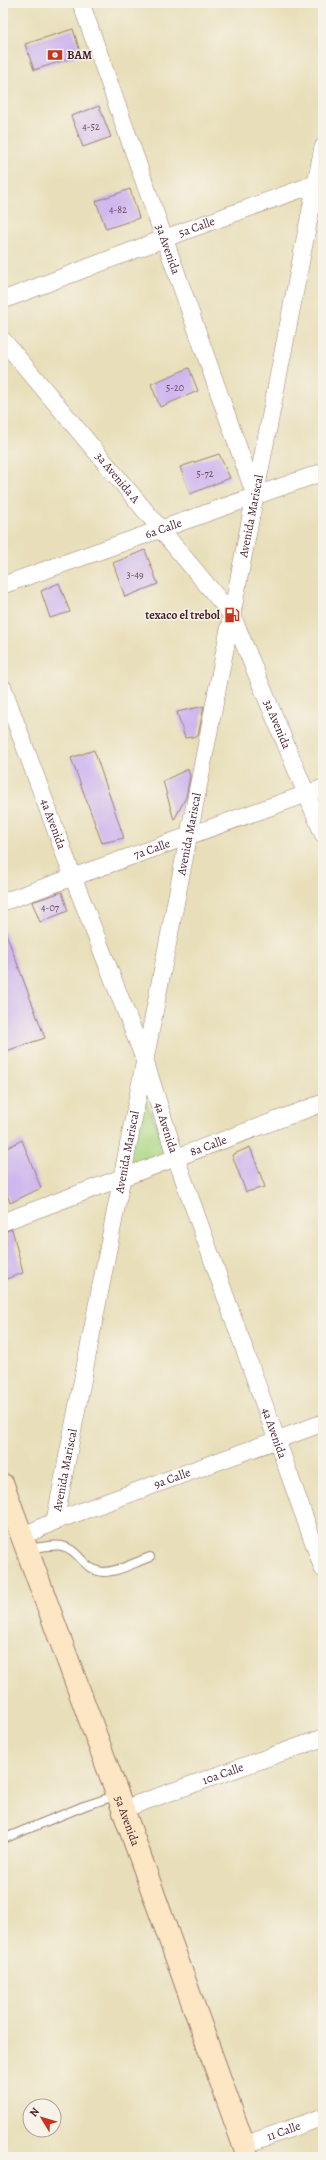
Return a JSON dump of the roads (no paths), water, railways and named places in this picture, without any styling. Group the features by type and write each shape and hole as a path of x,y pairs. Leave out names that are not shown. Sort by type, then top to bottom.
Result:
{"street":[{"name":"3a Avenida","path":"81,3 163,239 255,496"},
{"name":"Avenida Mariscal","path":"55,1521 190,836 255,496 319,183 323,147"},
{"name":"5a Calle","path":"3,300 163,239 319,183"},
{"name":"3a Avenida A","path":"3,340 232,615"},
{"name":"6a Calle","path":"3,585 323,472"},
{"name":"3a Avenida","path":"232,615 323,834"},
{"name":"4a Avenida","path":"3,688 73,877 145,1061 176,1158 323,1569"},
{"name":"7a Calle","path":"3,902 323,788"},
{"name":"8a Calle","path":"3,1222 323,1103"},
{"name":"9a Calle","path":"25,1542 55,1521 323,1423"},
{"name":"5a Avenida","path":"3,1485 121,1801 246,2151"},
{"name":"10a Calle","path":"121,1801 323,1738"},
{"name":"11 Calle","path":"246,2151 323,2117"}],"lane":[{"path":"25,1542 62,1546 75,1553 92,1569 102,1572 118,1569 150,1557"},
{"path":"3,1839 84,1806 121,1801"}],"place":[{"name":"BAM","path":"55,55"},
{"name":"texaco el trebol","path":"232,615"}]}
